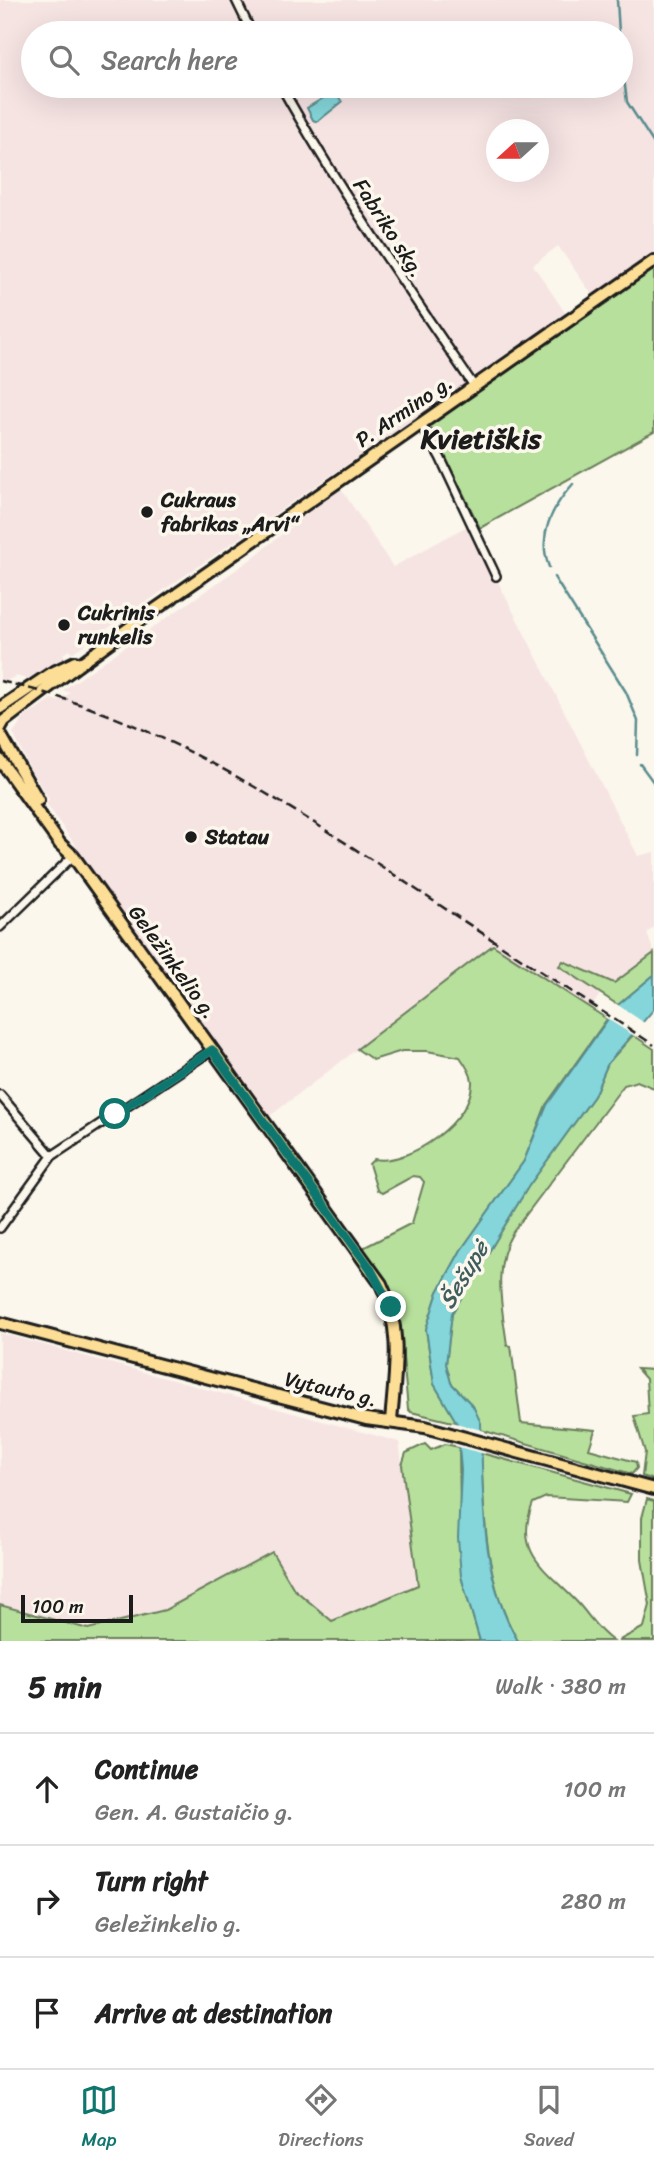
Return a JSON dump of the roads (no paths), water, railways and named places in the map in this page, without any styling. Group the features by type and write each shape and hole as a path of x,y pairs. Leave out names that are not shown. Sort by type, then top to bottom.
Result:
{"main road":[{"name":"P. Armino g.","path":"0,717 52,673 85,658 654,261"},
{"name":"P. Armino g.","path":"0,708 24,699"},
{"name":"P. Armino g.","path":"0,728 24,699"},
{"path":"0,702 24,699"},
{"name":"Geležinkelio g.","path":"0,734 23,777"},
{"name":"Geležinkelio g.","path":"0,746 66,839 73,856"},
{"name":"Geležinkelio g.","path":"0,760 73,856 387,1296 394,1316 397,1342 391,1421"},
{"name":"Vytauto g.","path":"0,1323 366,1419 425,1427 654,1489"}],"street":[{"path":"236,0 246,21"},
{"name":"Fabriko skg.","path":"288,98 313,143 386,257 474,386"},
{"path":"420,423 496,576"},
{"path":"0,927 73,856"},
{"path":"0,1228 52,1156 212,1050"},
{"path":"0,1094 52,1156"}],"water":[{"path":"323,98 339,98 342,102 317,122 307,108"},
{"name":"Šešupė","path":"654,975 654,1009 608,1063 594,1096 528,1187 452,1313 446,1364 451,1383 473,1406 481,1423 484,1507 490,1563 496,1590 518,1641 480,1641 461,1576 458,1538 461,1470 457,1423 434,1384 426,1329 438,1292 461,1250 524,1161 547,1105 618,1005"}],"waterway":[{"path":"617,0 618,21"},
{"path":"626,98 654,144"},
{"path":"549,567 545,544 549,522 559,502 573,484"},
{"path":"554,577 626,692 638,721 637,755"},
{"path":"640,764 654,783"}],"railway":[{"path":"0,681 59,697 116,718 226,771 330,833 654,1045"}],"place":[{"name":"Cukraus fabrikas „Arvi“","path":"147,512"},
{"name":"Cukrinis runkelis","path":"64,625"},
{"name":"Statau","path":"191,837"}],"district":[{"name":"Kvietiškis","path":"481,438"}]}
